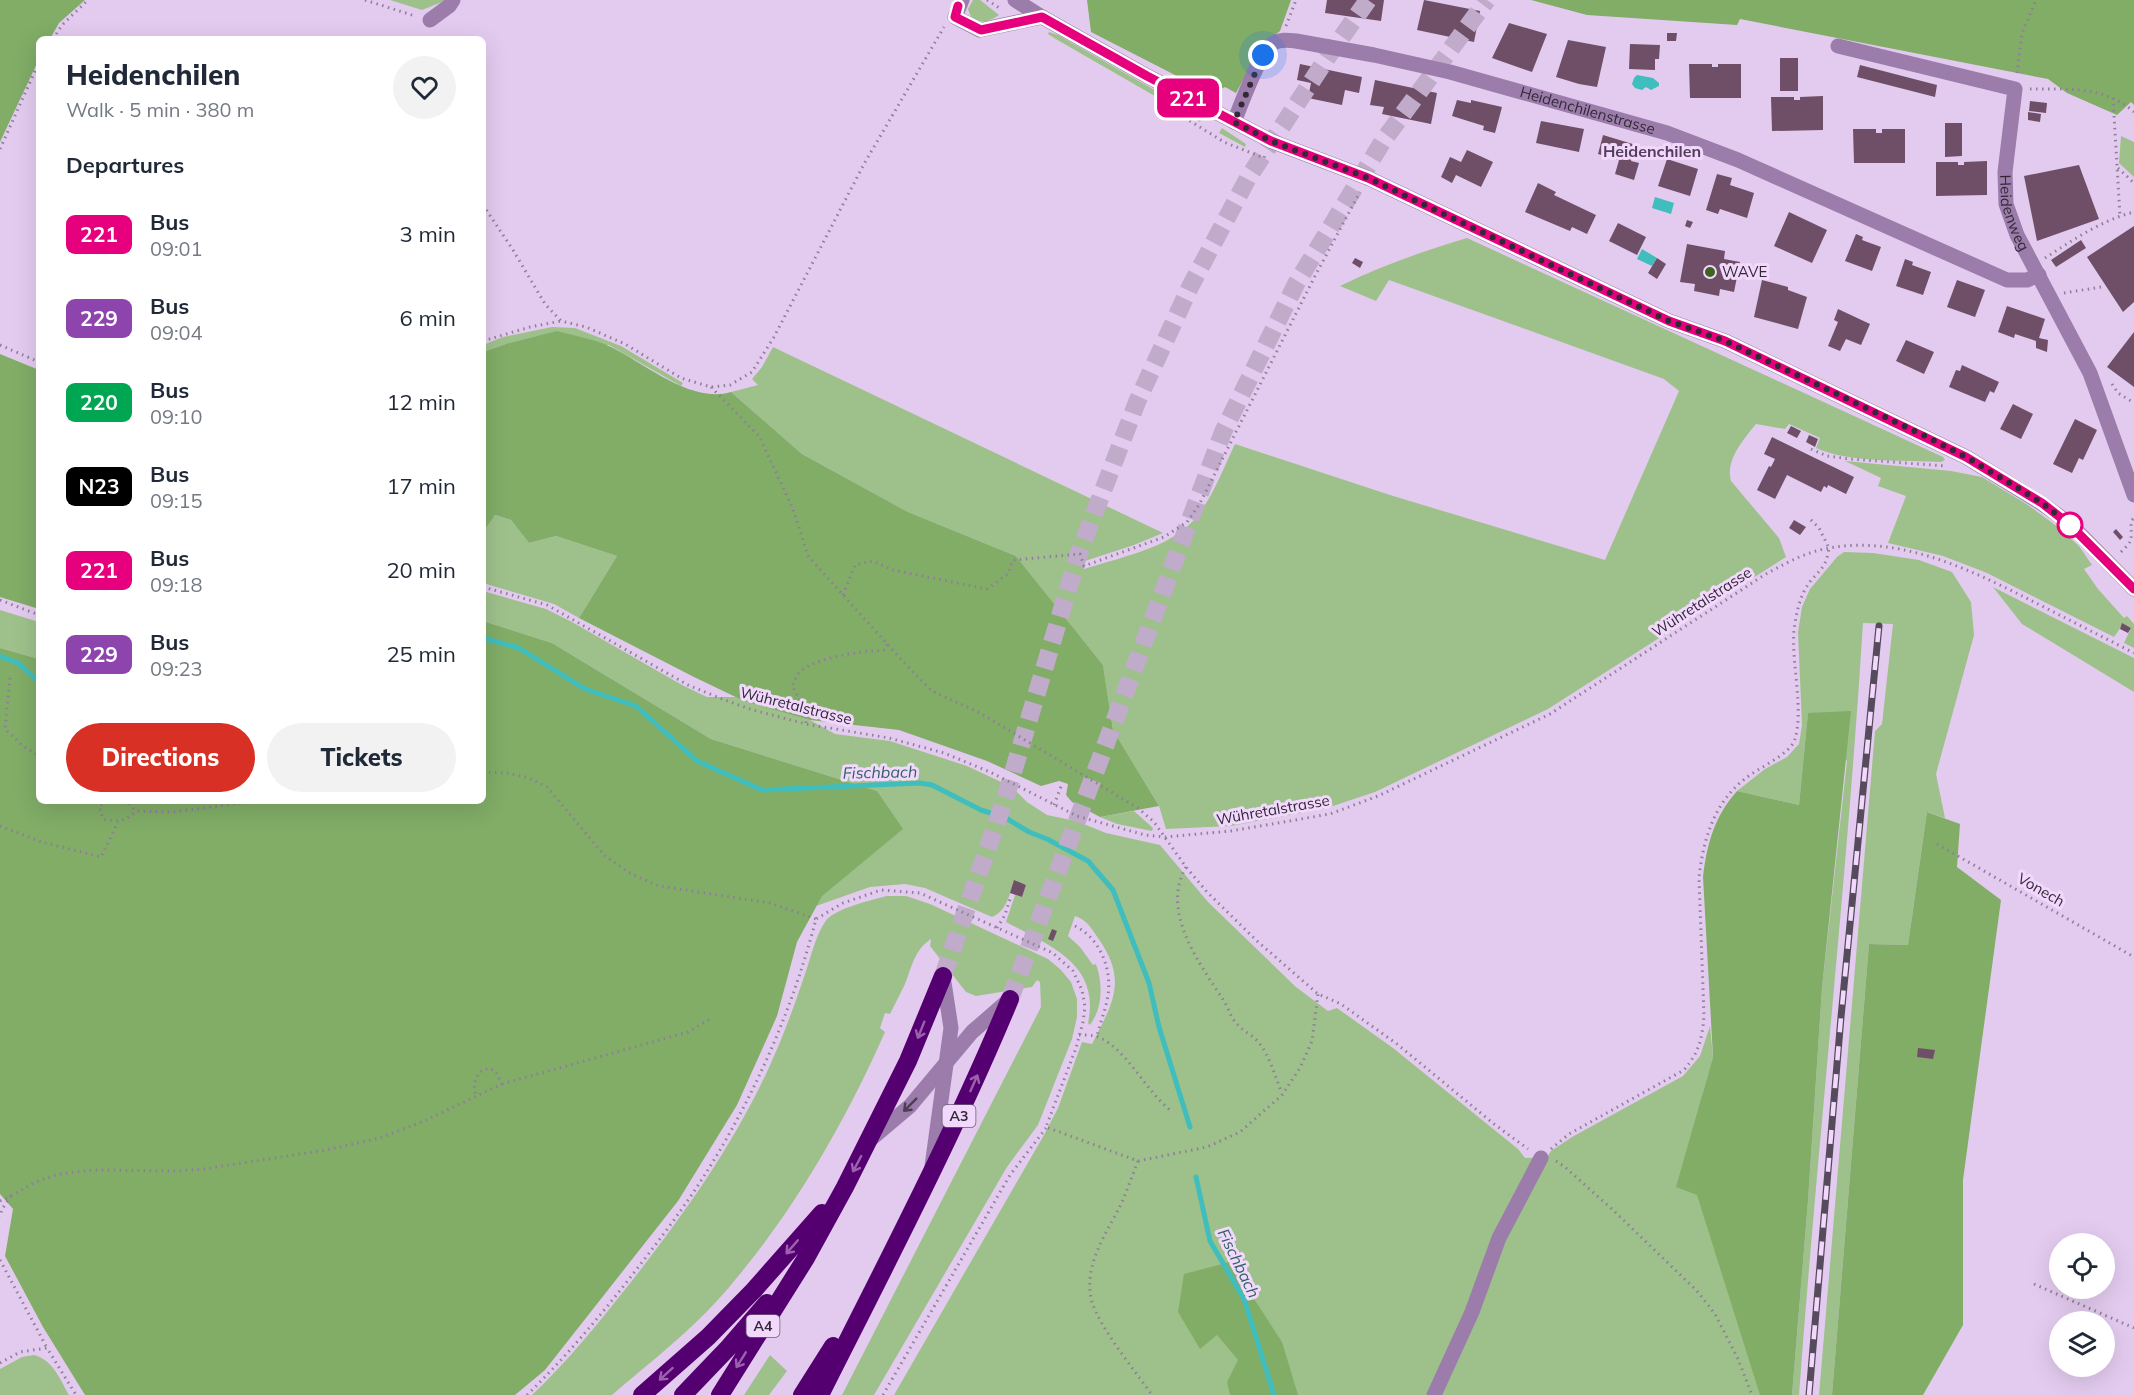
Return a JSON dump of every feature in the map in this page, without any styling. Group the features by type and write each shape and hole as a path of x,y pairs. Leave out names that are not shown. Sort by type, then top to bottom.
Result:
{"highway":[{"path":"683,1395 729,1347 806,1258 869,1141 908,1061 943,976"},
{"name":"A3","path":"820,1395 972,1088 1010,999"},
{"path":"642,1395 708,1337 754,1290 845,1187"},
{"name":"A3","path":"802,1395 903,1230"},
{"name":"A4","path":"720,1395 806,1258"}],"street":[{"path":"430,20 449,6 453,0"},
{"path":"962,0 955,17 981,30 1042,17"},
{"path":"1015,0 1042,17 1271,141 1368,178 1669,321 1725,341 1966,457 2042,503 2070,525 2132,583"},
{"path":"1234,122 1263,55 1272,44 1285,40"},
{"name":"Heidenchilenstrasse","path":"1285,40 1374,55 1450,72 1667,133 1738,160 2007,280 2027,280 2036,270"},
{"path":"1838,46 2016,89"},
{"name":"Heidenweg","path":"2016,89 2006,172 2006,204 2017,235 2090,373 2134,495"},
{"path":"931,1173 951,1028 943,976"},
{"path":"869,1141 910,1106 972,1032 1010,999"},
{"path":"1434,1395 1472,1312 1499,1238 1541,1158"}],"path":[{"path":"55,36 62,25 88,0"},
{"path":"365,0 430,20"},
{"path":"1285,40 1285,30 1296,0"},
{"path":"2036,0 2022,33 2016,89 2072,90 2113,96 2134,112"},
{"path":"486,340 530,327 561,321 586,327 615,340 681,378 711,387 730,386 752,372 774,337 864,164 945,26 955,17"},
{"path":"0,148 36,69"},
{"path":"2113,96 2120,216"},
{"path":"2117,167 2134,183"},
{"path":"843,594 855,565 873,561 893,570 987,589 1008,574 1013,560 1080,554 1084,566 1164,537 1187,522 1199,505 1315,276 1368,178"},
{"path":"486,210 545,304 561,321"},
{"path":"2036,270 2071,241 2120,216 2134,212"},
{"path":"2050,296 2101,287"},
{"path":"0,345 36,361"},
{"path":"711,387 759,436 793,508 808,556 870,627 932,691 980,713 1138,808 1154,822 1186,867 1218,903 1257,941 1318,994 1341,1004 1397,1044 1523,1145"},
{"path":"1810,449 1827,456 1850,459 1942,466 1958,465 1966,457"},
{"path":"1541,1158 1569,1134 1683,1070 1695,1056 1702,1038 1704,1016 1698,878 1705,839 1717,811 1737,786 1784,753 1795,741 1798,723 1794,633 1798,606 1807,586 1825,564 1829,548 1819,528 1808,517"},
{"path":"2121,552 2131,542 2131,521 2134,518"},
{"name":"Wühretalstrasse","path":"486,588 547,606 688,685 753,710 806,723 889,738 944,753 1100,824 1145,835 1165,837 1231,831 1330,814 1378,796 1550,714 1766,574 1799,557 1829,548 1871,546 1918,553 1938,559 1984,577 2134,653"},
{"path":"0,600 36,614"},
{"path":"806,723 805,709 792,686 800,671 838,656 884,650 887,644"},
{"path":"10,678 5,729 23,746 36,754"},
{"path":"486,772 507,773 529,778 547,788 604,855 631,874 659,886 770,903 816,919"},
{"path":"1054,805 1062,784"},
{"path":"103,804 99,807 103,819 118,822 130,817 136,811"},
{"path":"129,804 136,811 172,812 235,804"},
{"path":"0,826 42,842 101,857 118,822"},
{"name":"Vonech","path":"1937,844 2134,957"},
{"path":"1186,867 1177,890 1177,902 1186,936 1210,982 1238,1026 1260,1044 1282,1095"},
{"path":"527,1395 557,1366 610,1303 669,1228 706,1172 740,1114 787,1012 816,919 843,903 881,890 920,893 1053,953 1073,971 1082,990 1085,1007 1079,1035 1046,1127 1010,1175 883,1395"},
{"path":"997,928 1005,915 1011,896"},
{"path":"1075,926 1089,936 1102,953 1108,971 1108,994 1097,1036"},
{"path":"1046,1127 1138,1161 1207,1147 1240,1132 1282,1095 1300,1068 1312,1041 1318,994"},
{"path":"0,1201 35,1182 58,1174 94,1170 204,1169 326,1150 380,1138 424,1121 502,1084 688,1032 710,1019"},
{"path":"1079,1035 1097,1036 1113,1045 1158,1101 1170,1110"},
{"path":"476,1096 474,1084 478,1072 489,1068 496,1072 502,1084"},
{"path":"1138,1161 1123,1200 1096,1252 1090,1282 1092,1302 1100,1319 1152,1395"},
{"path":"1565,1167 1613,1210 1703,1299 1715,1314 1738,1359 1752,1395"},
{"path":"0,1216 11,1196"},
{"path":"0,1260 76,1395"},
{"path":"2034,1284 2134,1328"},
{"path":"0,1364 20,1352 48,1347"}],"shaded area":[{"path":"0,0 85,0 59,23 52,36 36,36 36,65 0,142"},
{"path":"390,0 447,0 422,10"},
{"path":"973,0 980,0 999,15 985,21 973,18 968,9"},
{"path":"1087,0 1291,0 1280,31 1261,46 1236,93 1225,87 1212,94 1091,32"},
{"path":"1531,0 2134,0 2134,105 2131,102 2117,115 2067,93 2048,79 1740,19 1737,25 1587,15"},
{"path":"1049,32 1202,117 1200,122 1054,38 1048,34"},
{"path":"1637,75 1653,78 1659,86 1651,90 1646,87 1642,90 1635,88 1632,84"},
{"path":"1222,128 1246,144 1245,147 1219,133"},
{"path":"2121,136 2134,142 2134,177 2119,163"},
{"path":"1655,197 1674,203 1671,214 1652,208"},
{"path":"1467,238 1943,457 1945,460 1941,462 1894,461 1844,456 1816,448 1820,438 1789,424 1785,429 1756,424 1733,458 1731,481 1779,538 1786,557 1548,709 1375,792 1327,808 1231,826 1166,829 1159,806 1113,730 1103,665 1016,556 908,512 802,454 731,392 758,385 752,379 773,347 1163,533 1082,562 1084,569 1142,551 1183,530 1206,504 1235,444 1390,495 1605,560 1679,391 1664,379 1389,280 1376,301 1340,286 1402,259"},
{"path":"1642,249 1657,258 1652,266 1637,259"},
{"path":"552,327 575,328 621,346 683,383 681,386 609,345 506,344 486,351 486,344 503,337"},
{"path":"557,331 605,344 685,388 716,394 731,392 802,454 908,512 1016,556 1103,665 1113,730 1159,806 1100,817 1072,802 1066,795 1068,784 1059,781 1041,786 987,761 899,730 810,720 744,701 579,618 617,556 556,536 529,543 511,520 495,515 486,528 486,351"},
{"path":"0,354 36,369 36,608 0,597"},
{"path":"1845,461 1951,471 1982,477 2028,505 2079,546 2092,565 2084,569 2098,589 2124,618 2127,616 2134,624 2134,648 2124,643 2131,628 2123,624 2114,637 1987,573 1943,556 1888,543 1906,496 1878,486 1881,478"},
{"path":"494,515 511,520 529,543 556,536 617,556 579,618 554,604 486,584 486,527"},
{"path":"1844,552 1873,553 1919,560 1952,572 1971,602 1974,635 1936,774 1945,818 1927,812 1908,945 1869,944 1832,1395 1819,1395 1875,731 1882,724 1893,624 1863,623 1849,816 1799,1395 1792,1395 1822,988 1847,761 1808,713 1799,805 1737,791 1765,769 1787,757 1799,744 1802,725 1798,632 1802,607 1810,589"},
{"path":"1993,587 2134,658 2134,692 2022,624"},
{"path":"486,592 546,609 707,697 735,697 810,720 835,734 890,741 967,766 1012,787 1027,802 1047,815 1076,821 1106,833 1160,845 1208,902 1296,987 1328,1011 1337,1008 1393,1048 1518,1149 1525,1158 1547,1157 1551,1151 1572,1137 1683,1076 1700,1056 1710,1026 1713,1057 1702,1096 1781,1395 894,1395 1044,1135 1058,1108 1082,1042 1092,1044 1106,1016 1111,1004 1115,979 1107,953 1088,925 1075,916 1068,936 1080,947 1093,965 1096,964 1100,979 1099,1003 1090,1025 1088,1023 1090,1003 1087,986 1079,971 1054,949 1006,922 1015,895 1022,897 1026,885 1014,881 1001,911 992,917 925,888 905,884 870,887 816,906 877,791 711,739 552,643 486,622"},
{"path":"0,610 36,621 36,658 0,648"},
{"path":"486,622 552,643 711,739 877,791 903,829 822,896 797,942 777,1016 737,1105 678,1201 545,1370 515,1395 85,1395 43,1327 5,1256 13,1209 0,1194 0,648 36,658 36,804 486,804"},
{"path":"1851,711 1822,988 1792,1395 1760,1395 1697,1195 1676,1187 1713,1057 1703,877 1713,831 1737,791 1799,805 1808,713"},
{"path":"1134,811 1153,828 1152,831 1117,824 1100,817"},
{"path":"1927,812 1960,824 1957,867 2001,900 1963,1180 1963,1325 1923,1395 1832,1395 1869,944 1908,945"},
{"path":"887,896 906,896 930,904 1048,959 1071,982 1077,999 1077,1017 1072,1039 1038,1125 1007,1167 874,1395 842,1395 1041,1007 1040,982 1037,980 1032,987 976,996 966,992 930,946 931,939 917,954 890,1014 885,1013 880,1028 885,1032 854,1097 819,1161 758,1252 721,1296 676,1340 612,1395 532,1395 596,1326 671,1230 708,1177 742,1121 771,1063 825,922 829,917 844,909"},
{"path":"1230,1262 1282,1342 1298,1395 1230,1395 1227,1382 1238,1360 1217,1335 1200,1349 1178,1312 1184,1274"},
{"path":"34,1355 41,1357 51,1366 69,1395 0,1395 0,1369 22,1357"},
{"path":"770,1355 787,1371 769,1395 744,1395"}],"building":[{"path":"1327,0 1384,0 1381,21 1325,13"},
{"path":"1424,0 1480,11 1474,42 1417,30"},
{"path":"1509,23 1547,34 1532,72 1492,58"},
{"path":"1667,33 1677,33 1676,41 1667,41"},
{"path":"1568,40 1606,47 1597,87 1556,77"},
{"path":"1630,44 1660,45 1659,59 1655,59 1655,70 1629,69"},
{"path":"1780,58 1798,58 1798,91 1780,91"},
{"path":"1300,64 1362,77 1359,93 1345,90 1342,105 1308,98 1311,83 1297,80"},
{"path":"1689,64 1712,64 1712,67 1718,67 1718,64 1741,64 1741,98 1690,98"},
{"path":"1860,65 1937,85 1935,97 1857,77"},
{"path":"1375,80 1437,93 1431,124 1382,114 1384,107 1370,105"},
{"path":"1823,96 1823,130 1772,131 1771,97 1794,97 1794,100 1800,100 1800,97"},
{"path":"1457,100 1471,103 1471,100 1502,107 1495,133 1483,130 1484,126 1452,116"},
{"path":"2030,101 2047,103 2046,113 2029,111"},
{"path":"2028,112 2041,114 2040,122 2028,120"},
{"path":"1541,121 1584,129 1579,152 1536,143"},
{"path":"1945,123 1962,123 1962,156 1945,157"},
{"path":"1853,129 1876,129 1876,133 1882,133 1882,129 1905,129 1905,163 1854,163"},
{"path":"1603,135 1636,145 1631,161 1639,163 1634,180 1615,174 1619,160 1598,154"},
{"path":"1467,150 1493,162 1481,187 1456,175 1452,183 1441,177 1450,157 1461,162"},
{"path":"1667,159 1698,169 1690,196 1658,186"},
{"path":"1987,161 1987,195 1936,196 1936,162 1958,162 1958,165 1964,165 1964,162"},
{"path":"2079,165 2099,219 2037,241 2024,176"},
{"path":"1717,174 1732,178 1730,185 1754,193 1747,218 1720,209 1718,214 1706,210"},
{"path":"1538,183 1556,192 1554,195 1596,215 1587,234 1572,227 1570,231 1525,212"},
{"path":"1789,212 1827,230 1812,263 1774,246"},
{"path":"1687,220 1693,222 1690,228 1685,226"},
{"path":"1618,223 1646,237 1637,255 1609,241"},
{"path":"2134,226 2134,302 2123,312 2087,257"},
{"path":"1856,234 1863,237 1862,240 1881,247 1872,271 1845,261"},
{"path":"2081,240 2086,248 2056,267 2051,260"},
{"name":"WAVE","path":"1687,244 1725,251 1724,259 1740,262 1734,292 1720,289 1719,296 1694,291 1695,284 1680,282"},
{"path":"1355,258 1363,262 1360,268 1352,263"},
{"path":"1657,258 1666,264 1657,279 1648,273"},
{"path":"1905,259 1913,262 1912,265 1931,272 1923,295 1896,286"},
{"path":"1762,280 1788,287 1788,290 1807,297 1798,329 1754,317"},
{"path":"1957,280 1985,290 1975,317 1947,307"},
{"path":"2007,306 2045,319 2039,338 2048,340 2047,352 2036,348 2036,341 2015,334 2014,338 1998,332"},
{"path":"1838,309 1870,324 1861,345 1846,339 1840,351 1828,346 1838,322 1834,320"},
{"path":"2134,332 2134,387 2107,367"},
{"path":"1906,340 1934,352 1924,374 1896,361"},
{"path":"1962,365 1999,382 1994,393 1990,391 1985,402 1949,387 1956,370 1960,371"},
{"path":"2013,404 2033,414 2021,439 2000,429"},
{"path":"2075,419 2097,430 2083,460 2079,458 2072,473 2053,464"},
{"path":"1791,426 1801,431 1797,438 1787,433"},
{"path":"1809,435 1818,439 1815,447 1806,442"},
{"path":"1772,437 1854,477 1846,494 1828,485 1827,488 1824,486 1821,492 1787,475 1775,499 1757,490 1775,459 1764,454"},
{"path":"1794,520 1806,527 1800,535 1789,528"},
{"path":"2116,529 2123,537 2120,540 2113,532"},
{"path":"2122,623 2131,628 2128,633 2120,629"},
{"path":"1014,880 1026,885 1022,897 1010,893"},
{"path":"1052,929 1057,931 1053,941 1048,939"},
{"path":"1918,1048 1935,1050 1933,1059 1917,1057"}],"waterway":[{"name":"Fischbach","path":"486,639 519,648 585,689 636,706 697,761 762,790 920,783 932,785 981,810 1006,818 1088,861 1113,890 1149,983 1159,1027 1190,1127"},
{"name":"Fischbach","path":"0,656 18,663 36,679"},
{"name":"Fischbach","path":"1196,1177 1210,1241 1244,1299 1274,1395"}],"tunnel":[{"path":"943,976 1005,799 1078,556 1137,402 1190,287 1248,178 1368,0"},
{"path":"1010,999 1223,432 1296,284 1383,141 1487,0"}],"railway":[{"path":"1809,1395 1841,1017 1879,626"}],"bus line":[{"name":"221","path":"958,6 955,17 981,30 1042,17 1147,76 1271,141 1368,178 1669,321 1725,341 1923,435 1966,457 2042,503 2070,525 2134,589"}],"place":[{"name":"WAVE","path":"1710,272"}],"district":[{"name":"Heidenchilen","path":"1652,151"}],"route":[{"path":"1263,55 1234,122 1271,141 1368,178 1669,321 1725,341 1923,435 2013,485 2042,503 2070,525"}]}
